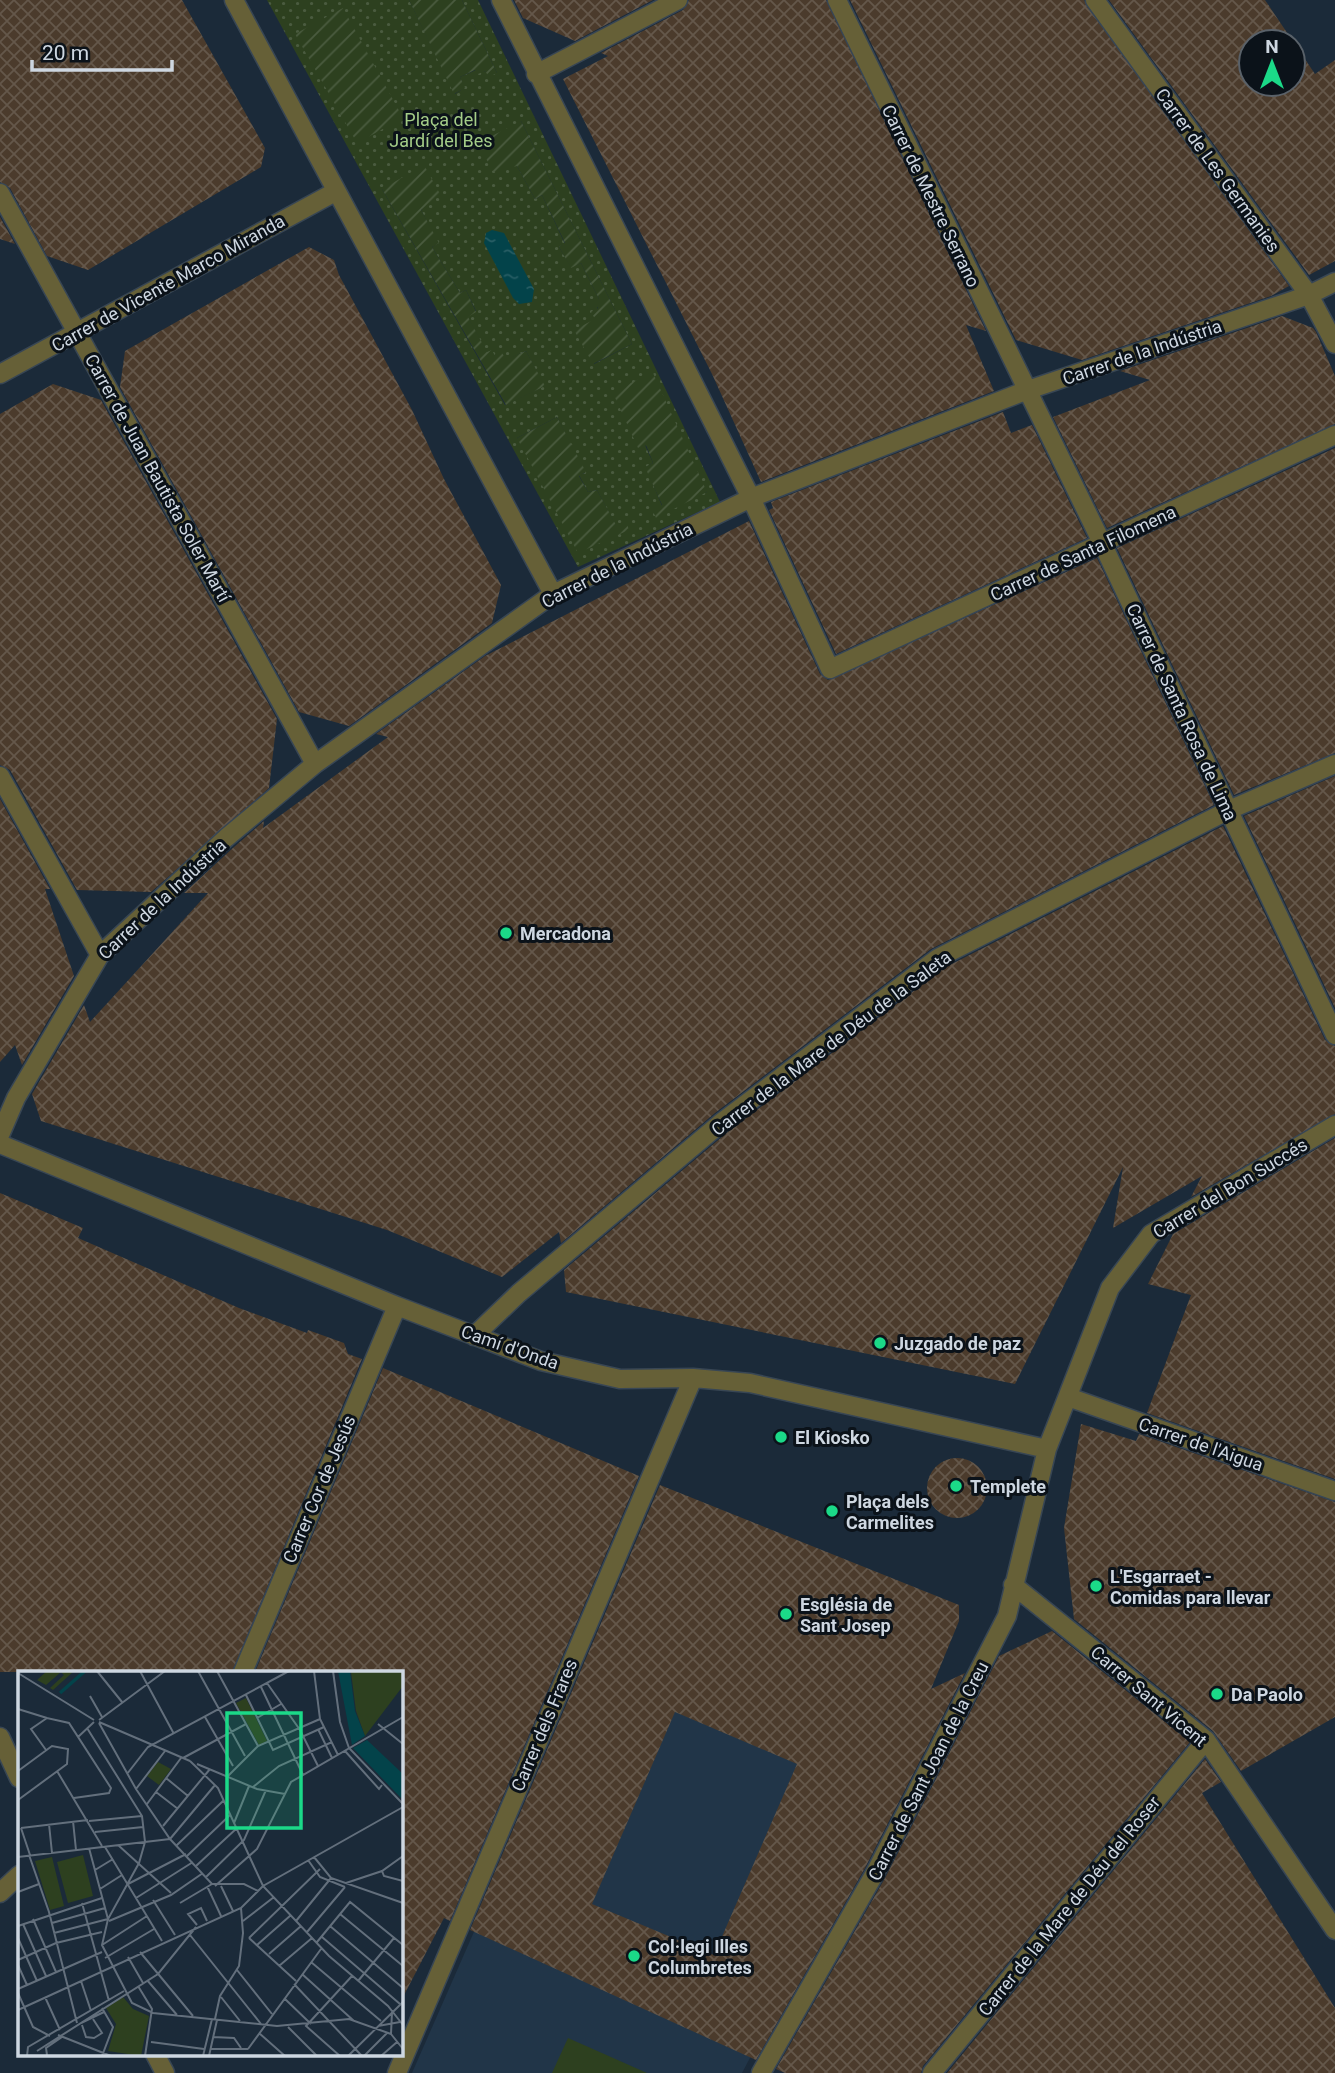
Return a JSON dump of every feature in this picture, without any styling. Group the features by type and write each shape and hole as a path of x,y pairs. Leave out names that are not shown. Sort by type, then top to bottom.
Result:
{"street":[{"path":"234,0 553,594"},
{"path":"501,0 751,498"},
{"path":"536,74 678,0"},
{"name":"Carrer de Mestre Serrano","path":"837,0 1025,391"},
{"name":"Carrer de Les Germanies","path":"1095,0 1309,295 1335,344"},
{"name":"Carrer de Vicente Marco Miranda","path":"0,374 335,192"},
{"name":"Carrer de Juan Bautista Soler Martí","path":"0,193 314,764"},
{"name":"Carrer de la Indústria","path":"0,1135 16,1098 100,955 226,838 314,764 553,594 751,498 1025,391 1309,295 1335,282"},
{"name":"Carrer de Santa Rosa de Lima","path":"1025,391 1103,545 1335,1035"},
{"name":"Carrer de Santa Filomena","path":"751,498 830,669 1103,545 1335,435"},
{"name":"Carrer de la Mare de Déu de la Saleta","path":"474,1336 519,1293 722,1122 938,958 1229,810 1335,764"},
{"path":"0,776 100,955"},
{"name":"Carrer del Bon Succés","path":"1047,1449 1110,1288 1151,1234 1335,1125"},
{"name":"Camí d'Onda","path":"0,1144 397,1306 541,1361 620,1379 692,1378 750,1384 1047,1449"},
{"name":"Carrer Cor de Jesús","path":"243,1671 397,1306"},
{"name":"Carrer dels Frares","path":"397,2073 692,1378"},
{"name":"Carrer de l'Aigua","path":"1068,1397 1335,1491"},
{"name":"Carrer de Sant Joan de la Creu","path":"761,2073 913,1802 1007,1616 1047,1449"},
{"name":"Carrer Sant Vicent","path":"1013,1585 1206,1740 1335,1930"},
{"path":"0,1737 18,1776"},
{"name":"Carrer de la Mare de Déu del Roser","path":"932,2073 1206,1740"},
{"path":"0,1893 18,1876"},
{"path":"156,2056 165,2073"}],"shaded area":[{"name":"Col·legi Illes Columbretes","path":"607,1620 910,1742 866,1839 742,2073 412,2073 570,1713"}],"green space":[{"name":"Plaça del Jardí del Bes","path":"267,0 409,0 455,94 464,88 460,77 476,70 497,73 462,0 478,0 720,502 578,567","holes":["521,121 632,344 594,364 595,319 599,299 581,263 571,267 559,247 565,244 542,195 535,199 517,166 506,166","382,189 428,202 421,210 438,243 432,247 460,293 466,290 476,311 467,316 487,353 506,360 526,351 544,386 505,405","557,417 585,473 579,475 588,492 597,490 616,526 517,438","645,445 707,492 662,506 646,467 653,463"]},
{"path":"409,0 462,0 497,73 489,77 485,71 478,74 475,70 460,77 465,88 454,94"},
{"path":"343,8 403,118 357,143 295,34"},
{"path":"521,121 632,344 593,364 574,330 595,319 591,312 598,308 594,302 599,299 581,263 571,268 559,247 565,243 542,195 535,199 517,166 493,172 478,143"},
{"path":"424,165 440,194 421,210 439,243 432,247 460,293 466,290 476,312 468,317 487,352 492,350 495,356 502,353 506,359 526,351 545,386 506,405 382,189"},
{"path":"653,373 707,492 656,518 652,509 662,505 645,467 653,463 646,445 638,448 612,391"},
{"path":"557,417 586,472 579,476 588,492 597,490 616,525 626,521 629,530 578,553 517,438"},
{"path":"568,2038 647,2073 552,2073"}],"water":[{"path":"492,230 504,233 534,289 532,302 519,304 513,298 484,243 486,233"}],"building":[{"path":"0,0 182,0 265,148 261,167 88,270 47,256 10,188 0,182"},
{"path":"514,0 653,0 575,41 523,18"},
{"path":"689,0 826,0 986,331 966,325 994,391 761,482 712,374 563,79 608,56 601,53 683,10"},
{"path":"850,0 1084,0 1289,286 1271,296 1082,360 1016,340"},
{"path":"1109,0 1265,0 1284,28 1237,28 1237,98 1307,98 1307,62 1315,74 1335,60 1335,261 1309,275"},
{"path":"0,217 15,244 0,239"},
{"path":"309,247 334,260 339,275 412,410 444,479 501,585 492,623 349,726 299,712 120,387 125,351"},
{"path":"1282,316 1313,328 1316,332 1335,376 1335,424 1107,528 1053,417 1150,380 1120,371"},
{"path":"53,384 101,400 277,719 269,788 151,892 77,890 10,770 0,765 0,414"},
{"path":"1003,412 1011,433 1032,425 1087,538 836,654 769,510 773,508 771,502"},
{"path":"1335,448 1335,753 1234,795 1117,548"},
{"path":"749,521 820,674 828,680 1097,558 1214,805 931,949 715,1113 561,1243 559,1232 502,1277 387,1230 41,1121 32,1094 84,1005 90,1022 208,893 184,893 264,821 263,828 388,737 376,734 485,656"},
{"path":"1335,776 1335,1008 1244,816"},
{"path":"0,799 50,889 45,889 74,976 22,1065 15,1045 0,1062"},
{"path":"1223,826 1325,1040 1335,1046 1335,1114 1191,1197 1202,1176 1113,1228 1123,1167 1015,1384 566,1292 564,1270 729,1131 944,968"},
{"path":"1335,1138 1335,1479 1147,1413 1191,1295 1148,1284 1173,1234"},
{"path":"0,1193 83,1228 78,1238 239,1308 307,1333 308,1330 344,1343 348,1354 362,1359 232,1671 0,1672"},
{"path":"383,1368 639,1476 450,1921 444,1918 402,1999 402,1671 255,1671"},
{"path":"1081,1424 1136,1441 1139,1434 1335,1502 1335,1717 1241,1771 1213,1731 1074,1619 1064,1528"},
{"name":"Templete","path":"957,1458 974,1463 982,1471 987,1488 982,1505 974,1513 957,1518 940,1513 932,1505 927,1488 932,1471 940,1463"},
{"name":"Col·legi Illes Columbretes","path":"660,1485 959,1605 959,1621 931,1689 965,1673 865,1868 756,2060 470,1930","holes":["675,1712 797,1764 714,1955 592,1904"]},
{"path":"1052,1631 1190,1742 923,2066 921,2073 785,2073 776,2069 885,1878 999,1656"},
{"path":"1205,1759 1221,1782 1202,1793 1335,2008 1335,2073 947,2073"}],"place":[{"name":"Mercadona","path":"506,933"},
{"name":"Juzgado de paz","path":"880,1343"},
{"name":"El Kiosko","path":"781,1437"},
{"name":"Templete","path":"956,1486"},
{"name":"Plaça dels Carmelites","path":"832,1511"},
{"name":"L'Esgarraet - Comidas para llevar","path":"1096,1586"},
{"name":"Església de Sant Josep","path":"786,1614"},
{"name":"Da Paolo","path":"1217,1694"},
{"name":"Col·legi Illes Columbretes","path":"634,1956"}]}
